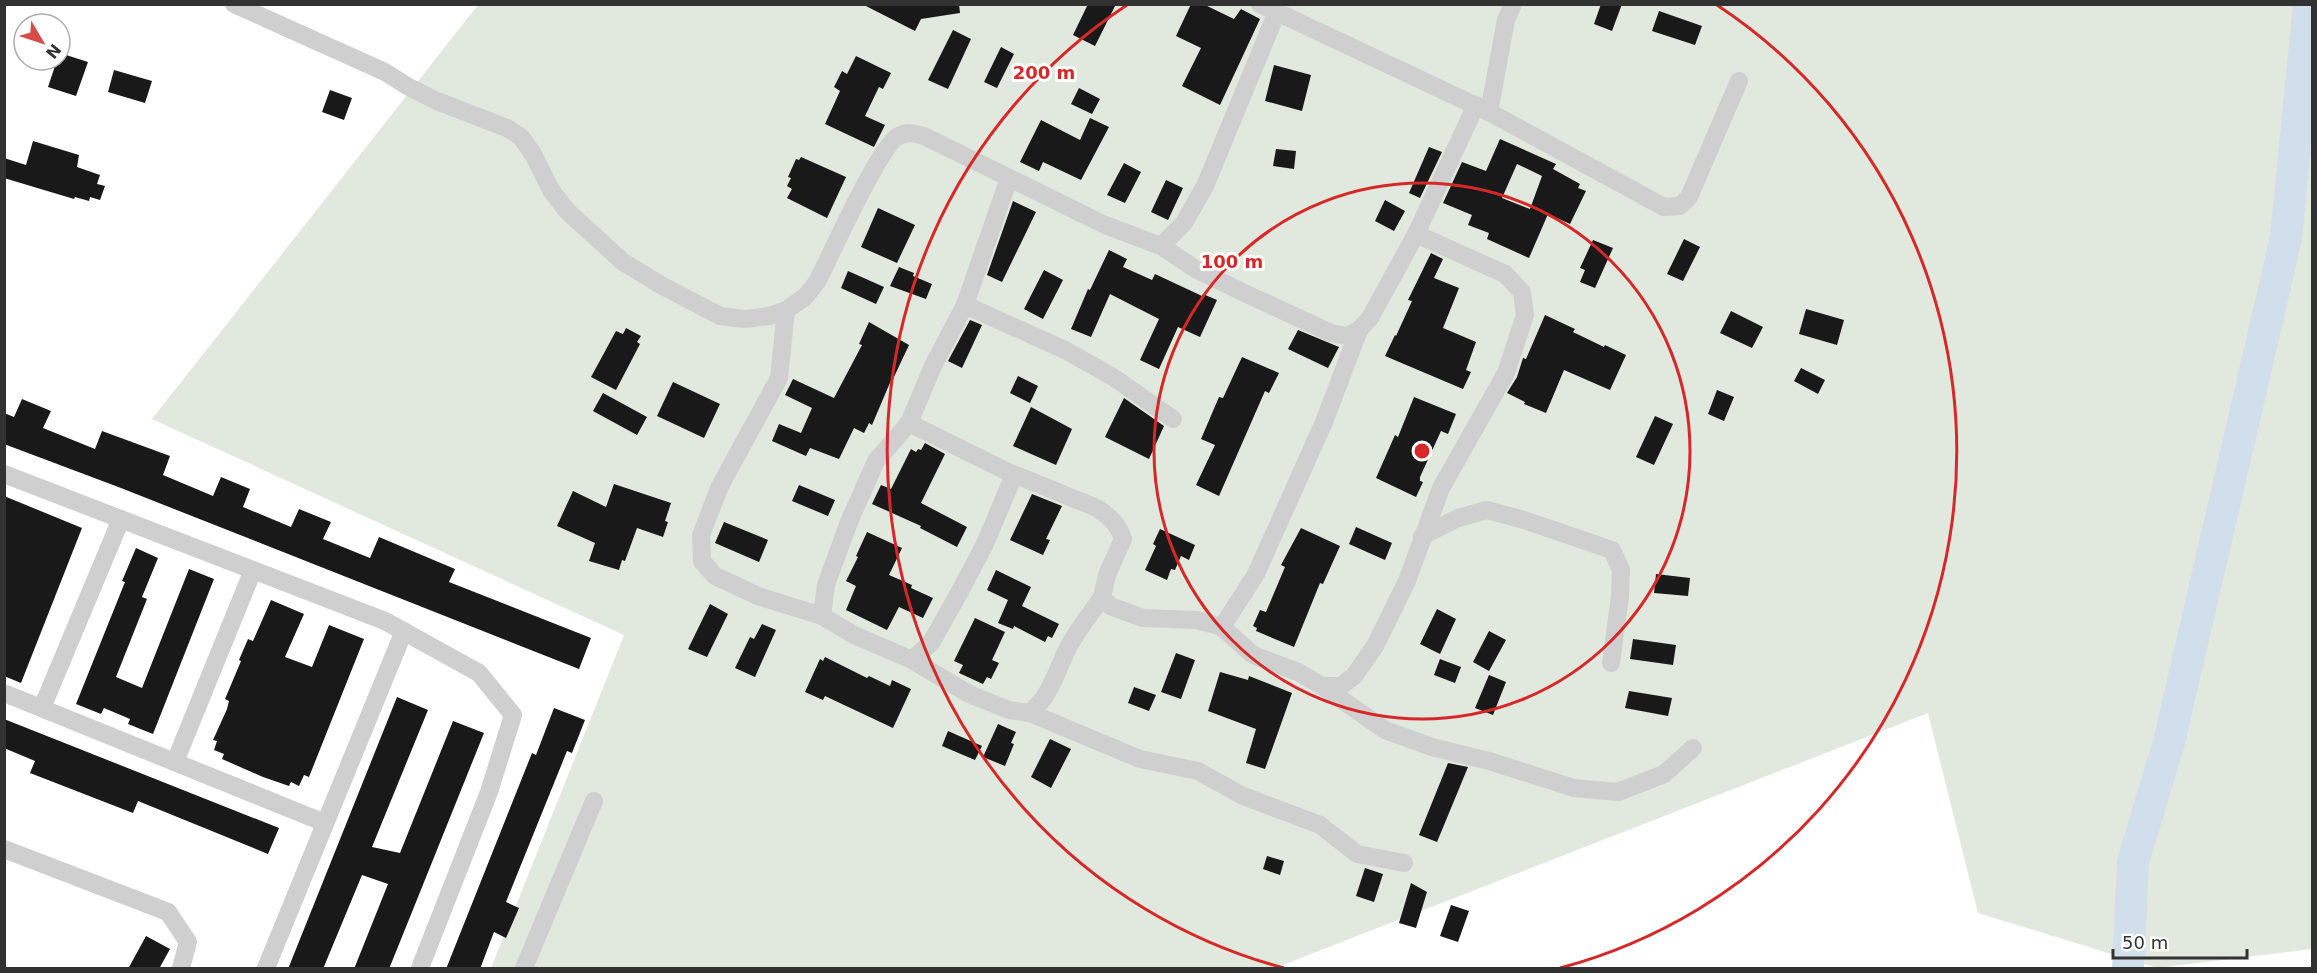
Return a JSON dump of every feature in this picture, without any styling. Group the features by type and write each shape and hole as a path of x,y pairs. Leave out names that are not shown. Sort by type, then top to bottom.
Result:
{"street":[{"path":"234,4 385,72 437,101 507,128 521,137 533,154 551,190 567,212 623,262 720,316 745,319 770,316 786,310 805,297 817,282 877,164 896,137 910,132 924,136 1105,225 1161,246 1197,270 1331,333 1347,336 1359,330 1370,318 1482,108 1506,20 1513,4"},
{"path":"1260,4 1482,108 1664,207 1680,206 1689,197 1739,81"},
{"path":"1161,246 1184,223 1205,186 1277,12"},
{"path":"822,616 826,585 849,522 876,461 909,423 933,366 965,305 1009,178"},
{"path":"1322,686 1341,686 1354,676 1370,653 1407,581 1441,488 1506,373 1525,315 1522,292 1505,274 1416,234"},
{"path":"965,305 1065,350 1113,377 1173,419"},
{"path":"786,310 778,378 720,486 701,535 702,561 715,576 758,596 822,616 854,635 912,660 969,694 1009,710 1030,713 1140,759 1198,771 1241,795 1320,825 1357,854 1404,863"},
{"path":"1222,627 1256,574 1324,422 1359,330"},
{"path":"909,423 1014,475 1096,508 1109,516 1119,527 1123,539 1107,575 1102,597 1070,645 1043,701 1030,713"},
{"path":"4,474 386,621 479,673 513,715 489,792 420,969"},
{"path":"912,660 931,643 959,593 984,546 1014,475"},
{"path":"1422,536 1458,518 1487,510 1612,550 1621,570 1620,597 1611,663"},
{"path":"42,708 121,519"},
{"path":"175,762 253,570"},
{"path":"1102,597 1110,606 1143,618 1197,620 1222,627 1253,655 1298,672 1385,730 1432,747 1489,761 1574,788 1618,792 1664,774 1693,748"},
{"path":"266,969 404,631"},
{"path":"4,693 325,823"},
{"path":"524,969 594,801"},
{"path":"4,849 168,912 188,942 181,969"}],"shaded area":[{"path":"478,5 2312,5 2312,949 2157,968 1978,913 1928,713 1275,968 491,968 624,635 152,419"}],"building":[{"path":"862,4 959,4 960,13 921,19 915,31"},
{"path":"1088,4 1116,4 1095,46 1073,35"},
{"path":"1191,4 1203,4 1234,19 1241,9 1260,19 1220,105 1182,86 1201,48 1176,36"},
{"path":"1601,4 1622,4 1612,31 1594,24"},
{"path":"1659,11 1702,26 1695,45 1652,31"},
{"path":"953,30 971,39 948,89 928,80"},
{"path":"1001,47 1014,54 997,88 984,82"},
{"path":"856,56 891,73 883,89 879,87 865,116 885,125 874,147 825,124 840,91 834,87 842,71 847,74"},
{"path":"72,57 88,62 76,96 48,87 53,72 72,72"},
{"path":"1274,65 1311,75 1302,111 1265,101"},
{"path":"114,70 152,81 145,103 108,92"},
{"path":"1079,88 1100,99 1092,114 1071,104"},
{"path":"330,90 352,98 344,120 322,112"},
{"path":"1090,118 1109,127 1081,180 1043,162 1039,171 1020,162 1041,120 1080,140"},
{"path":"1500,139 1556,164 1553,169 1580,184 1578,188 1586,191 1570,224 1548,214 1529,258 1487,239 1489,233 1468,225 1472,215 1443,203 1462,162 1486,171","holes":["1517,164 1542,176 1530,209 1502,198"]},
{"path":"33,141 79,155 77,167 100,175 97,184 105,186 100,200 90,197 89,201 75,197 74,199 4,178 4,158 26,165"},
{"path":"1429,147 1442,152 1420,198 1409,193"},
{"path":"1276,149 1296,151 1294,169 1273,166"},
{"path":"801,157 846,177 827,218 787,198 792,189 787,186 791,178 788,177 796,159 799,160"},
{"path":"1124,163 1141,172 1125,203 1107,195"},
{"path":"1166,180 1183,188 1168,220 1151,212"},
{"path":"1385,200 1405,211 1394,231 1375,221"},
{"path":"1013,201 1036,212 1002,282 987,275"},
{"path":"878,208 915,225 897,263 861,247"},
{"path":"1684,239 1700,247 1683,281 1667,274"},
{"path":"1593,240 1613,248 1595,288 1580,282 1585,270 1580,268"},
{"path":"1109,250 1127,259 1123,267 1152,280 1155,274 1202,296 1203,294 1217,300 1200,337 1178,327 1159,369 1140,360 1159,319 1110,294 1091,337 1071,329 1088,289 1090,290"},
{"path":"1431,253 1443,259 1434,278 1459,288 1443,328 1476,342 1466,370 1471,372 1463,389 1385,356 1412,301 1408,300"},
{"path":"899,267 932,284 926,299 890,286"},
{"path":"1044,270 1063,280 1043,319 1024,309"},
{"path":"848,271 884,287 876,304 841,288"},
{"path":"1806,309 1844,320 1837,345 1799,334"},
{"path":"1731,311 1763,327 1752,348 1720,333"},
{"path":"1545,315 1575,329 1573,332 1626,355 1610,390 1564,370 1546,413 1524,404 1525,402 1507,393 1517,377 1523,358 1526,359"},
{"path":"970,320 982,325 962,368 948,361"},
{"path":"869,322 909,345 872,425 869,423 864,433 854,428 839,459 810,448 806,456 772,441 779,424 801,433 812,408 785,395 793,379 834,398 862,345 859,344"},
{"path":"626,328 641,336 637,342 640,344 616,390 591,377 616,331 623,334"},
{"path":"1298,330 1339,347 1328,368 1288,349"},
{"path":"1242,357 1279,373 1269,393 1265,391 1219,496 1196,485 1215,445 1201,439 1219,397 1223,398"},
{"path":"1801,368 1825,380 1818,394 1794,381"},
{"path":"1018,376 1038,386 1030,403 1010,393"},
{"path":"673,382 720,404 704,438 657,416"},
{"path":"1717,390 1734,397 1724,421 1708,414"},
{"path":"603,393 647,417 637,435 593,411"},
{"path":"1414,397 1456,414 1448,434 1441,431 1420,477 1420,481 1423,482 1416,497 1376,478 1395,435 1398,437"},
{"path":"1124,398 1164,426 1149,459 1105,437"},
{"path":"22,399 51,411 43,428 95,449 102,431 170,456 163,475 213,496 221,477 250,489 243,507 291,527 299,509 331,522 323,539 370,558 379,537 455,569 449,582 591,638 579,669 4,444 4,413 14,417"},
{"path":"1031,407 1072,429 1056,465 1013,446"},
{"path":"1655,416 1673,424 1654,465 1636,457"},
{"path":"925,443 945,454 921,503 967,527 957,547 920,528 921,526 872,504 881,485 891,489 911,449 916,452 918,449 921,450"},
{"path":"614,484 671,503 663,537 637,528 625,561 622,560 619,570 589,561 595,543 557,526 573,491 606,507"},
{"path":"799,485 835,500 828,516 792,501"},
{"path":"1032,494 1062,506 1046,539 1050,540 1043,555 1010,540"},
{"path":"4,496 82,528 21,683 4,676"},
{"path":"724,522 768,540 759,562 715,543"},
{"path":"1356,527 1392,543 1385,560 1349,544"},
{"path":"1301,528 1340,546 1323,584 1320,583 1294,647 1256,631 1257,628 1253,626 1260,610 1266,612 1285,567 1281,565"},
{"path":"1160,529 1195,545 1189,560 1181,556 1175,570 1171,569 1167,580 1145,570 1156,546 1153,544"},
{"path":"867,532 902,548 889,575 933,598 923,618 899,607 887,630 846,610 856,586 846,581"},
{"path":"136,548 158,558 142,597 147,599 116,677 142,688 189,569 214,579 153,734 128,724 130,719 104,708 101,714 76,704 125,582 122,581"},
{"path":"996,570 1031,587 1022,606 1059,624 1052,638 1048,636 1045,642 1014,626 1013,629 998,623 1008,600 987,590"},
{"path":"1656,574 1690,578 1688,596 1654,593"},
{"path":"271,600 304,614 285,657 312,667 329,625 364,639 309,777 304,775 299,786 291,782 289,786 263,777 222,759 224,754 214,750 217,741 213,740 227,709 229,701 225,699 241,661 239,660 248,639 253,641"},
{"path":"710,604 728,614 707,657 688,649"},
{"path":"1437,609 1456,619 1440,654 1420,644"},
{"path":"975,618 1005,632 992,660 999,663 991,679 987,677 983,684 959,673 963,665 954,661"},
{"path":"762,624 776,630 755,677 735,668 750,637 754,639"},
{"path":"1489,631 1506,640 1489,671 1473,662"},
{"path":"1633,639 1676,645 1673,665 1630,659"},
{"path":"1176,653 1195,660 1181,699 1161,692"},
{"path":"825,657 867,678 869,676 890,686 892,680 911,689 893,728 825,696 823,700 805,692 820,659 823,661"},
{"path":"1440,659 1461,667 1455,683 1434,675"},
{"path":"1220,672 1248,680 1249,676 1292,693 1265,769 1246,763 1256,729 1208,711"},
{"path":"1489,675 1506,682 1493,715 1475,708"},
{"path":"1134,687 1156,695 1149,711 1128,703"},
{"path":"1629,691 1672,698 1668,716 1625,708"},
{"path":"397,697 428,710 372,847 400,853 453,721 484,733 389,969 354,969 388,884 362,875 323,969 288,969"},
{"path":"554,708 585,720 572,753 567,751 506,902 519,908 506,938 494,932 480,969 446,969 532,753 536,755"},
{"path":"4,719 279,828 268,854 138,801 133,813 30,773 35,761 4,748"},
{"path":"998,724 1016,732 1005,766 983,757"},
{"path":"948,731 982,746 975,760 942,746"},
{"path":"1050,739 1071,749 1051,788 1031,777"},
{"path":"1448,763 1468,767 1437,842 1419,835"},
{"path":"1267,856 1284,861 1280,875 1263,869"},
{"path":"1365,868 1383,874 1374,902 1356,896"},
{"path":"1411,883 1427,892 1416,928 1399,923"},
{"path":"1451,905 1469,911 1458,942 1440,936"},
{"path":"146,936 170,949 159,969 128,969"}],"waterway":[{"path":"2128,968 2133,862 2169,742 2286,238 2309,4"}]}
